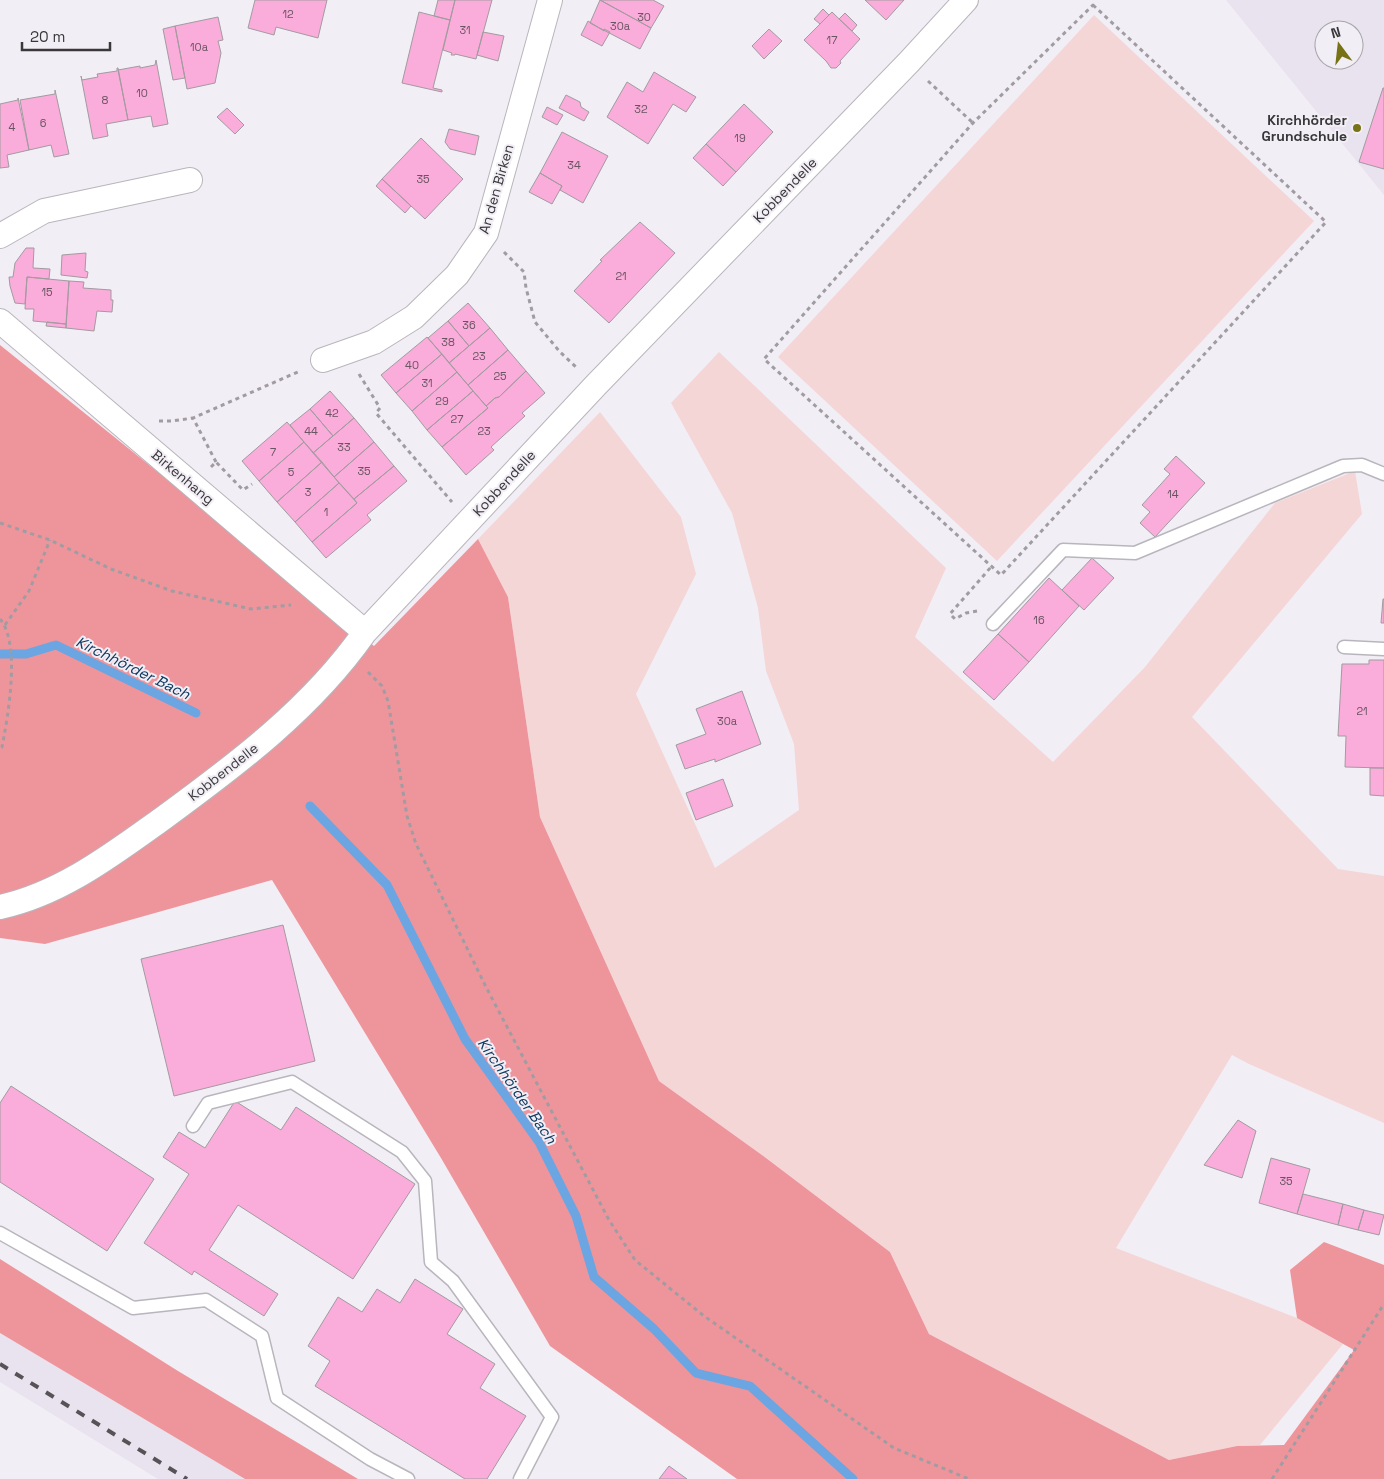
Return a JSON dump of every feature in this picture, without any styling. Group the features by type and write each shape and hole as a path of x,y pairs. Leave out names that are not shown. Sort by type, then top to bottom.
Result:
{"street":[{"name":"An den Birken","path":"323,360 374,342 414,317 457,275 486,233 550,0"},
{"name":"Kobbendelle","path":"0,907 28,899 59,886 104,861 225,773 291,717 350,655 365,632 596,385 902,69 966,0"},
{"path":"0,236 44,211 190,180"},
{"name":"Birkenhang","path":"0,321 365,632"}],"lane":[{"path":"993,624 1063,550 1135,553 1343,466 1362,465 1384,474"},
{"path":"1344,647 1384,649"},
{"path":"192,1126 208,1103 292,1082 402,1152 425,1181 431,1262 453,1281 552,1417 520,1479"},
{"path":"0,1233 133,1308 206,1300 262,1336 277,1398 370,1459 408,1479"}],"path":[{"path":"1093,5 1326,222 1001,576 991,567 764,359 973,123 1093,5"},
{"path":"947,100 973,123"},
{"path":"524,272 535,322 560,352 596,385"},
{"path":"346,353 380,408 376,412 468,521"},
{"path":"252,484 244,490 216,462 193,418 323,360"},
{"path":"210,469 216,462"},
{"path":"0,523 50,540 111,569 172,591 251,609 300,604 322,595"},
{"path":"5,625 30,591 50,540"},
{"path":"991,567 950,614 955,619 976,610 993,624"},
{"path":"0,619 5,625 11,646 8,718 0,749"},
{"path":"350,655 382,686 388,701 407,816 416,844 486,987 608,1220 636,1260 704,1316 894,1448 969,1479"},
{"path":"1272,1479 1384,1304"}],"shaded area":[{"name":"Kirchhörder Grundschule","path":"1226,0 1384,0 1384,195"},
{"path":"1094,15 1314,221 997,561 778,357"},
{"path":"0,345 374,646 478,539 508,597 540,817 659,1081 766,1158 890,1252 929,1334 1169,1460 1237,1446 1284,1445 1354,1350 1297,1318 1290,1270 1324,1242 1384,1265 1384,1479 737,1479 550,1346 441,1158 272,880 45,944 0,938"},
{"path":"719,352 946,568 915,637 1053,762 1145,667 1275,503 1355,471 1362,514 1192,717 1338,869 1384,876 1384,1123 1232,1055 1116,1248 1297,1318 1343,1344 1260,1445 1237,1446 1169,1460 929,1334 890,1252 766,1158 659,1081 540,817 508,597 478,539 600,412 681,517 696,574 636,694 715,868 799,810 794,744 766,671 758,608 732,513 671,403"},
{"path":"0,1259 178,1371 358,1479 245,1479 0,1333"},
{"path":"0,1333 245,1479 158,1479 0,1382"}],"building":[{"path":"255,0 327,0 318,38 276,27 274,35 248,28"},
{"path":"438,0 455,0 450,20 434,16"},
{"path":"455,0 492,0 476,59 455,54 451,55 452,53 443,50"},
{"path":"600,0 653,0 664,6 651,28"},
{"path":"600,0 651,28 640,49 590,23"},
{"path":"865,0 904,0 886,20"},
{"path":"823,9 829,15 820,24 814,19"},
{"path":"419,12 450,20 433,88 442,90 442,92 402,83"},
{"path":"832,12 860,39 836,68 831,68 804,40"},
{"path":"845,13 857,25 852,31 839,19"},
{"path":"218,17 223,40 218,41 221,53 215,83 187,89 175,26"},
{"path":"588,21 604,31 604,29 610,32 602,46 581,35"},
{"path":"175,26 185,78 173,80 163,29"},
{"path":"769,29 782,41 764,59 752,46"},
{"path":"483,32 504,36 498,61 477,55"},
{"path":"156,60 168,124 153,127 151,116 128,120 118,70 155,65"},
{"path":"117,68 128,120 106,124 108,136 93,139 81,76 82,80 98,77 97,74 117,71"},
{"path":"654,72 696,97 686,112 673,104 648,144 607,117 627,82 643,92"},
{"path":"1384,88 1384,169 1359,162"},
{"path":"55,90 69,154 54,157 51,145 29,150 20,100 55,94"},
{"path":"566,95 580,102 581,107 589,112 584,121 559,108"},
{"path":"18,98 29,150 7,155 9,167 0,168 0,104 18,100"},
{"path":"744,104 773,132 736,172 706,144"},
{"path":"547,107 563,115 557,125 542,117"},
{"path":"227,108 244,125 235,134 217,117"},
{"path":"449,129 479,136 475,155 450,149 445,142"},
{"path":"562,132 608,156 583,203 560,190 562,186 540,173"},
{"path":"421,138 463,179 425,219 382,179"},
{"path":"706,144 736,172 723,186 693,158"},
{"path":"540,173 562,186 552,204 529,192"},
{"path":"382,179 411,206 405,213 376,186"},
{"path":"640,222 675,253 609,323 574,291 602,261 600,260"},
{"path":"26,248 34,248 33,268 50,269 49,279 27,277 25,304 15,303 9,277 13,277 15,263"},
{"path":"86,253 85,271 88,272 87,278 61,275 62,255"},
{"path":"27,277 69,281 66,324 33,321 34,309 25,309"},
{"path":"69,281 84,282 83,288 111,290 111,300 113,300 112,312 97,311 94,331 66,328"},
{"path":"468,303 490,328 469,346 448,321"},
{"path":"448,321 469,346 449,363 428,338"},
{"path":"47,322 66,324 66,328 46,326"},
{"path":"490,328 508,350 468,385 449,363"},
{"path":"427,337 442,354 396,393 381,375"},
{"path":"508,350 526,371 499,397 486,406 468,385"},
{"path":"442,354 457,372 412,411 396,393"},
{"path":"526,371 545,393 522,413 525,416 491,447 494,450 466,475 442,447 488,408 486,406 499,397"},
{"path":"457,372 473,391 427,430 412,411"},
{"path":"330,391 354,418 333,436 310,409"},
{"path":"473,391 488,408 442,447 427,430"},
{"path":"310,409 333,436 313,453 290,425"},
{"path":"354,418 374,442 334,477 313,453"},
{"path":"287,422 304,442 259,481 242,461"},
{"path":"304,442 322,462 277,502 259,481"},
{"path":"374,442 394,466 354,499 334,477"},
{"path":"1176,456 1205,483 1155,537 1140,523 1150,512 1142,505 1170,474 1164,469"},
{"path":"322,462 339,483 295,522 277,502"},
{"path":"394,466 407,481 367,515 371,520 326,558 312,542 357,503 354,499"},
{"path":"339,483 357,503 312,542 295,522"},
{"path":"1092,558 1114,578 1084,610 1062,590"},
{"path":"1049,578 1079,606 1029,662 998,634"},
{"path":"1383,599 1384,623 1381,623"},
{"path":"998,634 1029,662 994,700 963,672"},
{"path":"1369,660 1384,660 1384,768 1345,767 1346,736 1338,736 1342,664 1369,664"},
{"path":"742,691 761,744 715,762 715,759 685,769 676,745 706,734 696,709"},
{"path":"1370,768 1384,768 1384,796 1370,795"},
{"path":"723,779 733,806 696,820 686,793"},
{"path":"283,925 315,1061 174,1096 141,959"},
{"path":"11,1086 154,1179 107,1251 0,1182 0,1103"},
{"path":"235,1101 281,1130 296,1107 415,1184 353,1279 238,1205 209,1250 278,1294 264,1316 194,1271 192,1275 144,1243 189,1174 163,1157 179,1132 205,1148"},
{"path":"1238,1120 1256,1131 1242,1178 1204,1165"},
{"path":"1271,1158 1310,1169 1297,1214 1259,1203"},
{"path":"1303,1194 1343,1204 1338,1225 1297,1214"},
{"path":"1343,1204 1364,1210 1358,1230 1338,1225"},
{"path":"1364,1210 1384,1215 1379,1235 1358,1230"},
{"path":"415,1279 463,1309 447,1334 495,1364 480,1388 526,1416 487,1479 465,1479 315,1386 330,1361 308,1346 338,1297 362,1312 377,1289 400,1303"},
{"path":"669,1466 687,1479 659,1479"}],"waterway":[{"name":"Kirchhörder Bach","path":"0,654 26,654 56,645 196,713"},
{"name":"Kirchhörder Bach","path":"310,806 387,885 465,1039 539,1142 576,1216 594,1277 654,1329 696,1373 750,1386 853,1479"}],"railway":[{"path":"0,1364 187,1479"}],"place":[{"name":"Kirchhörder Grundschule","path":"1357,128"}]}
